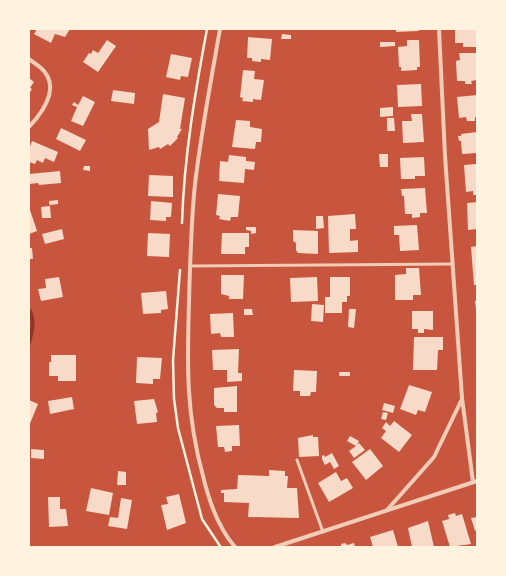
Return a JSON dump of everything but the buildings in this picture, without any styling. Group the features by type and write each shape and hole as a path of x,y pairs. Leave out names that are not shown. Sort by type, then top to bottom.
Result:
{"street":[{"path":"220,29 195,185 190,266 187,366 191,422 195,448 209,500 229,540 235,547"},
{"path":"275,547 475,482 462,398 439,29"},
{"path":"29,59 44,71 50,88 45,108 29,127"},
{"path":"386,511 434,457 462,398"}],"lane":[{"path":"190,266 453,264"},
{"path":"297,460 323,532"}],"waterway":[{"path":"29,310 32,318 32,330 29,343"}]}
